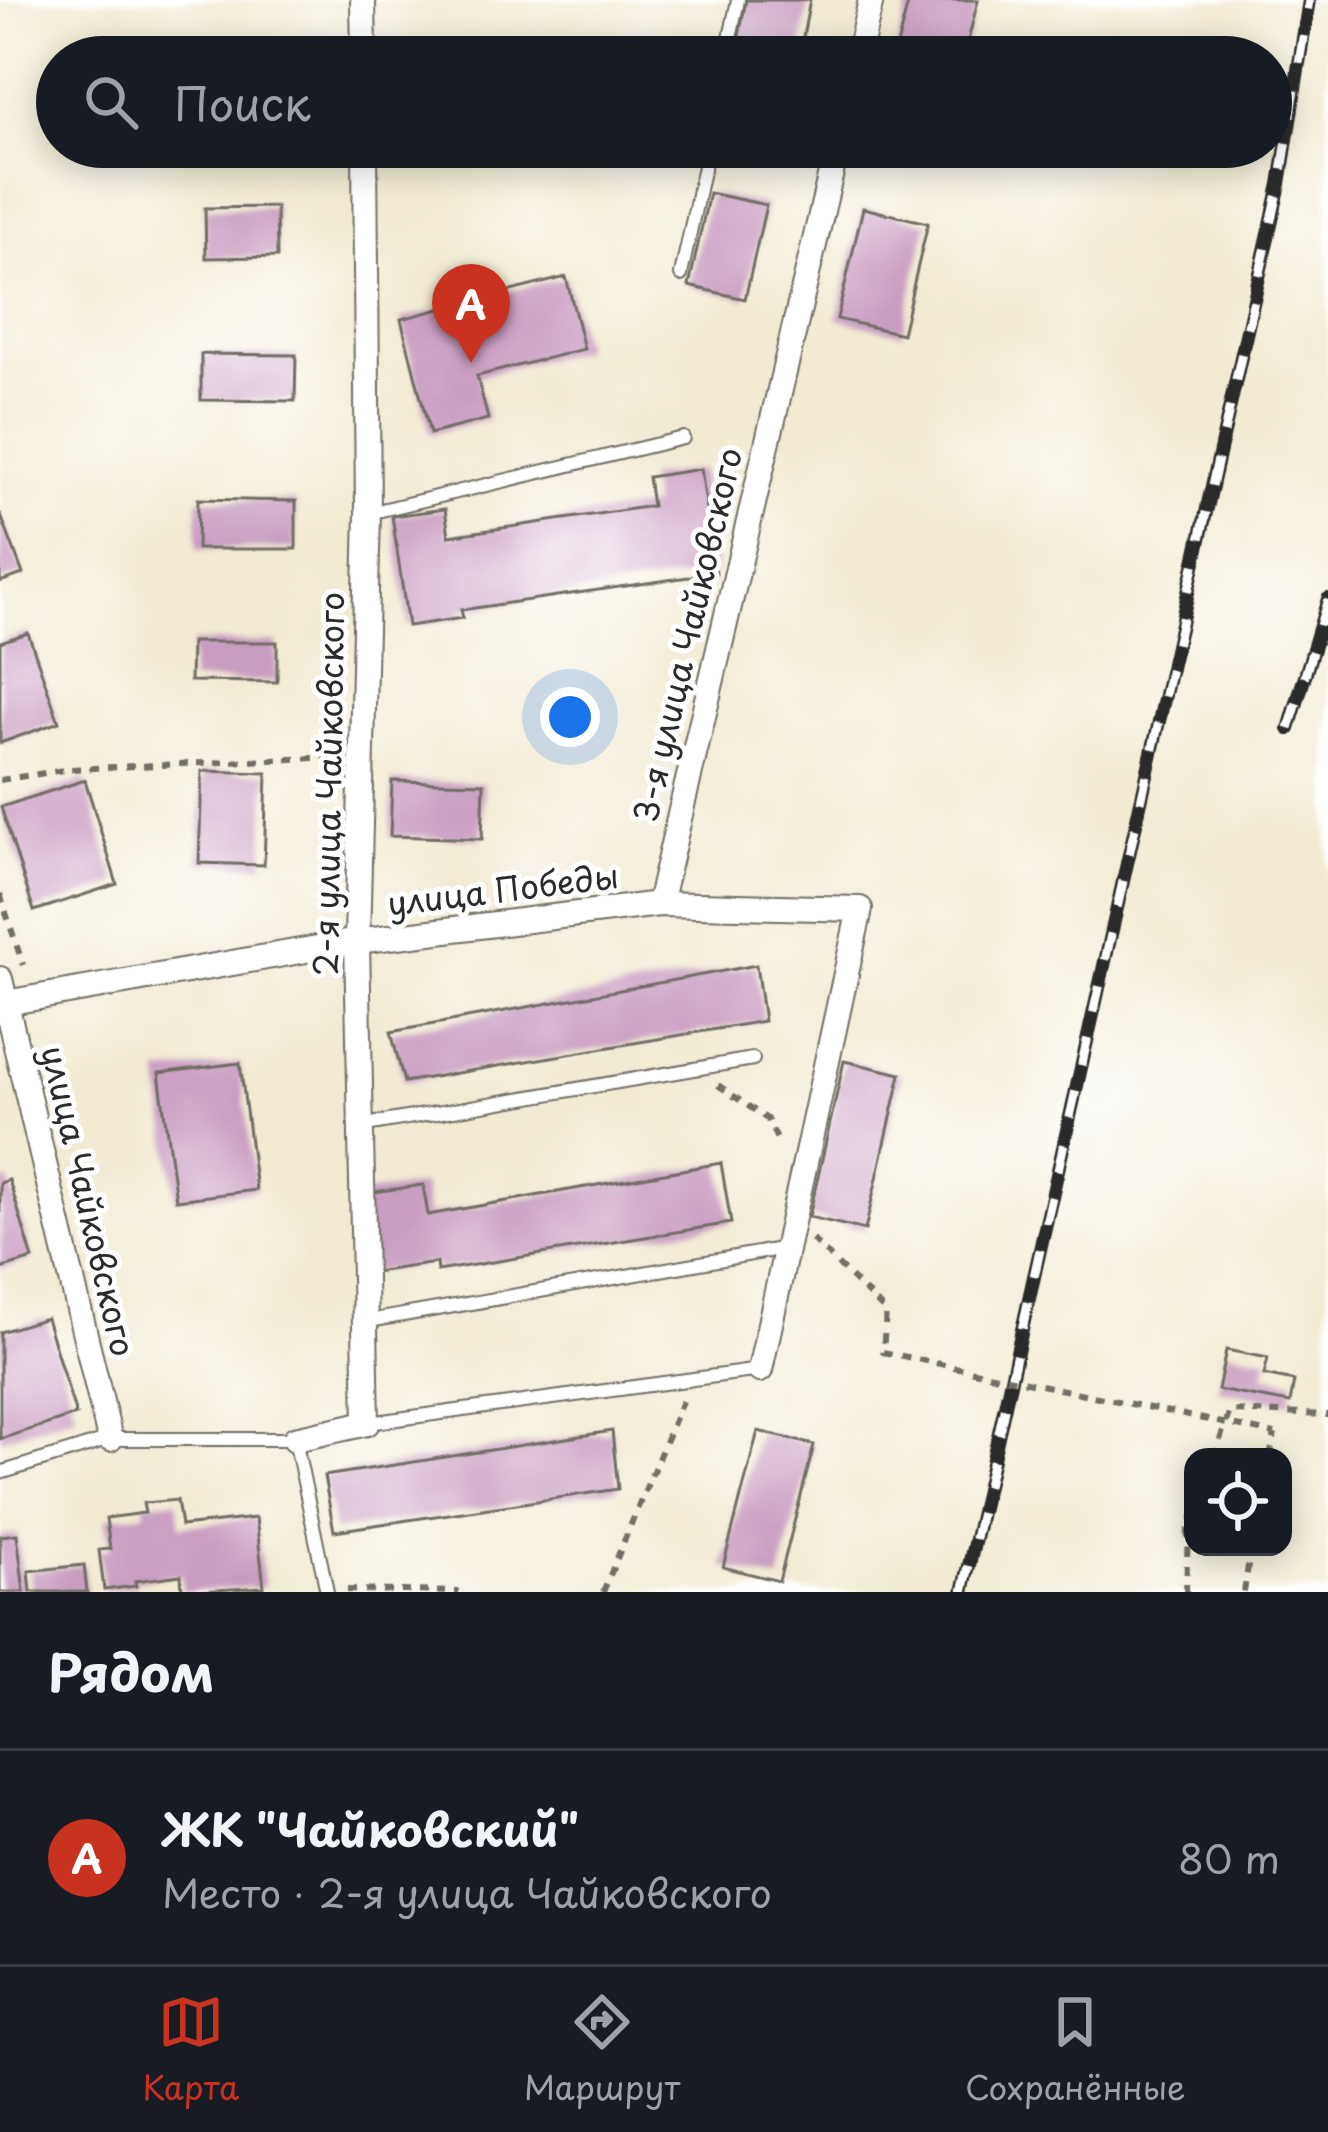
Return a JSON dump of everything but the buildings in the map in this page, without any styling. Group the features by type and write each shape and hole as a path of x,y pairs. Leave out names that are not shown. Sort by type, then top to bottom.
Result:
{"street":[{"path":"364,0 364,36"},
{"path":"863,36 871,0"},
{"name":"2-я улица Чайковского","path":"365,168 368,513 357,941 367,1423"},
{"name":"3-я улица Чайковского","path":"659,904 832,168"},
{"path":"659,904 860,909 760,1370"},
{"name":"улица Победы","path":"10,996 357,941 659,904"},
{"name":"улица Чайковского","path":"10,996 110,1439"},
{"path":"295,1438 367,1423"}],"lane":[{"path":"730,36 737,0"},
{"path":"682,275 703,168"},
{"path":"368,513 683,438"},
{"path":"360,1126 753,1058"},
{"path":"363,1322 787,1247"},
{"path":"367,1423 760,1370"},
{"path":"0,1473 110,1439 295,1438 324,1591"}],"path":[{"path":"0,781 70,769 362,756"},
{"path":"0,894 10,996"},
{"path":"695,1068 767,1119 800,1186"},
{"path":"793,1220 886,1312 883,1352 1275,1434 1272,1448"},
{"path":"602,1592 691,1379"},
{"path":"1217,1448 1230,1411 1328,1415"},
{"path":"1186,1592 1187,1556"},
{"path":"1244,1592 1250,1556"},
{"path":"324,1591 458,1592"}],"railway":[{"path":"1292,108 1309,0"},
{"path":"963,1592 1283,168"},
{"path":"1289,729 1328,599"}],"place":[{"name":"ЖК \"Чайковский\"","path":"471,363"}]}
